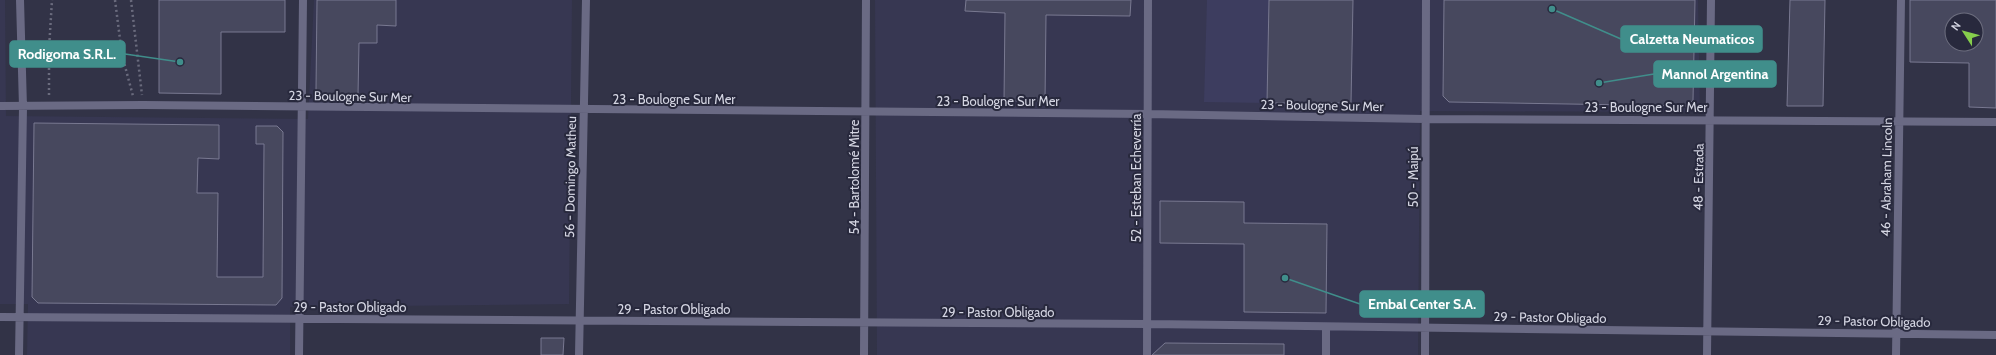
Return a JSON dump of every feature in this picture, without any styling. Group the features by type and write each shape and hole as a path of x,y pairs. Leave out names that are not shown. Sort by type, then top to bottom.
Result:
{"street":[{"path":"19,355 23,106 20,0"},
{"path":"299,355 303,0"},
{"name":"56 - Domingo Matheu","path":"579,355 586,0"},
{"name":"54 - Bartolomé Mitre","path":"864,355 866,0"},
{"name":"52 - Esteban Echeverría","path":"1147,355 1148,0"},
{"name":"50 - Maipú","path":"1425,355 1426,0"},
{"name":"48 - Estrada","path":"1707,355 1711,119 1711,0"},
{"name":"46 - Abraham Lincoln","path":"1896,355 1900,0"},
{"name":"23 - Boulogne Sur Mer","path":"0,106 140,105 301,108 1148,114 1425,119 1711,119 1996,122"},
{"name":"29 - Pastor Obligado","path":"0,317 1148,324 1996,335"},
{"path":"1326,327 1326,355"}],"path":[{"path":"50,106 49,49 52,0"},
{"path":"115,0 122,55 140,105"},
{"path":"131,0 140,105"}],"shaded area":[{"path":"0,0 5,0 6,116 308,119 314,0 572,0 569,304 290,307 290,355 27,355 28,304 0,304"},
{"path":"875,0 1698,0 1700,112 1420,111 1418,355 877,355"},
{"path":"1207,0 1269,0 1267,103 1204,102"}],"building":[{"path":"159,0 285,0 285,32 221,32 221,94 159,93"},
{"path":"317,0 396,0 396,26 377,25 377,43 359,43 358,95 320,95 316,90"},
{"path":"966,0 1131,0 1130,16 1046,15 1045,101 1004,101 1005,13 965,11"},
{"path":"1269,0 1353,0 1351,103 1267,103"},
{"path":"1444,0 1695,0 1693,100 1687,106 1449,102 1443,96"},
{"path":"1790,0 1825,0 1823,106 1787,106"},
{"path":"1910,0 1996,0 1996,108 1969,107 1969,63 1910,62"},
{"path":"34,123 219,125 219,159 198,158 197,193 218,193 217,277 263,277 264,144 256,144 256,126 277,126 283,132 282,298 276,305 38,303 32,297"},
{"path":"1160,201 1244,202 1244,223 1327,224 1326,313 1244,312 1244,244 1160,243"},
{"path":"541,338 564,338 563,355 541,355"},
{"path":"1165,343 1284,344 1284,355 1152,355"}],"place":[{"name":"Calzetta Neumaticos","path":"1552,9"},
{"name":"Rodigoma S.R.L.","path":"180,62"},
{"name":"Mannol Argentina","path":"1599,83"},
{"name":"Embal Center S.A.","path":"1285,278"}]}
